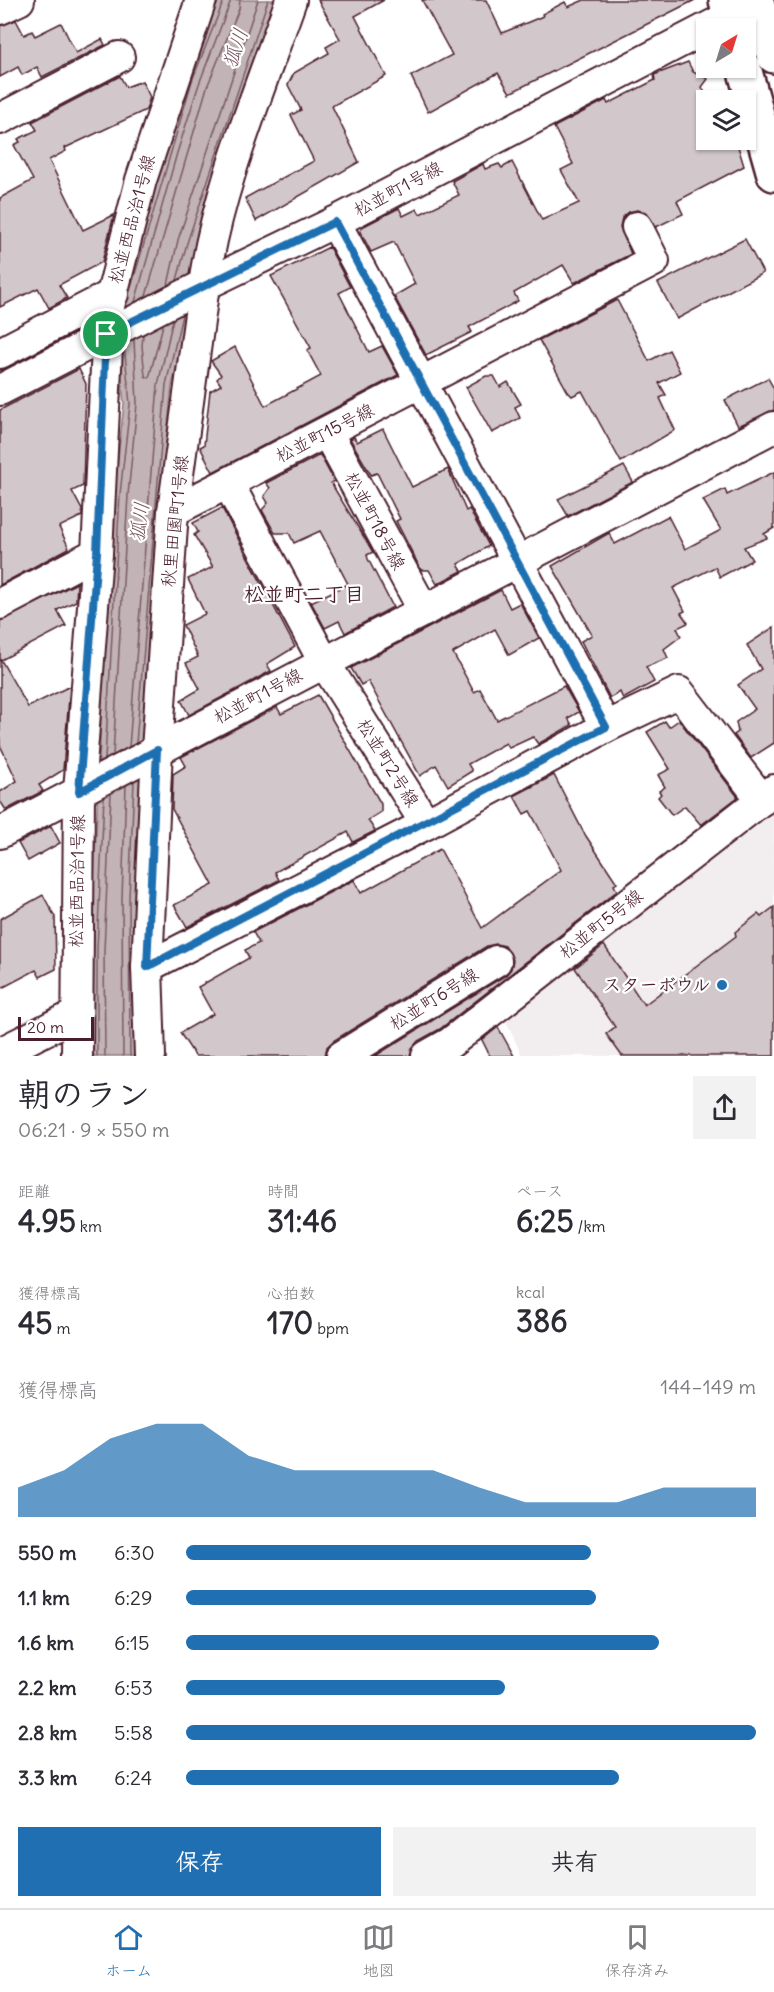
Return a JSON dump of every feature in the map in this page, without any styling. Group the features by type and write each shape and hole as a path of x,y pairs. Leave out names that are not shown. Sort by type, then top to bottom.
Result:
{"highway":[{"path":"736,11 774,56"},
{"path":"747,78 774,174"}],"street":[{"path":"0,9 19,0"},
{"name":"松並西品治1号線","path":"76,1056 75,1015 83,789 110,318 141,180 201,0"},
{"name":"秋里田園町1号線","path":"150,1056 147,967 151,753 173,511 200,287 208,249 245,132 291,0"},
{"name":"松並町1号線","path":"0,390 110,318 200,287 335,222 736,11"},
{"path":"0,119 119,57"},
{"path":"335,222 606,727"},
{"name":"松並町15号線","path":"228,483 654,261 637,227"},
{"path":"0,353 110,318"},
{"name":"松並町1号線","path":"0,833 774,428"},
{"name":"松並町18号線","path":"327,432 423,611"},
{"path":"173,511 228,483"},
{"name":"松並町2号線","path":"147,967 426,824 324,662 228,483"},
{"path":"0,604 97,553"},
{"path":"426,824 606,727 679,692 768,795"},
{"name":"松並町5号線","path":"438,1049 768,795"},
{"name":"松並町6号線","path":"342,1056 496,961"},
{"path":"425,1003 438,1049"},
{"path":"0,1053 75,1015"}],"shaded area":[{"path":"774,807 774,1056 522,1056 504,1016"}],"water":[{"name":"狐川","path":"219,0 282,0 190,305 172,386 161,493 140,783 135,898 136,1056 91,1056 91,949 104,648 114,494 124,404 118,343 119,317 138,240 186,79"},
{"path":"83,322 90,334 0,381 0,366"}],"building":[{"path":"318,0 384,0 355,16 386,76 332,106 359,162 256,221 245,198 314,161 291,115 301,110 288,85 294,73 329,53 326,47 340,39"},
{"path":"422,0 486,0 502,33 543,16 542,14 565,2 568,7 584,0 695,0 510,93 498,73 428,112 411,76 452,55"},
{"path":"16,20 24,35 32,31 35,36 61,23 76,53 102,39 105,45 42,77 37,67 22,75 18,67 0,77 0,26"},
{"path":"688,62 696,73 696,78 708,79 702,87 704,90 696,90 696,150 739,150 744,166 677,201 683,214 656,227 646,212 637,210 629,212 622,218 620,227 631,254 574,283 563,265 514,293 518,301 469,327 472,332 426,355 394,296 415,284 394,242 371,252 360,231 362,227 399,208 403,216 417,209 420,214 459,195 452,181 483,164 485,169 499,164 502,168 512,162 542,220 579,203 561,170 573,164 554,127 606,100 608,104 655,80 654,75"},
{"path":"120,76 126,87 142,81 150,97 146,110 65,148 66,151 49,160 83,230 114,215 102,262 59,285 67,298 49,308 38,288 0,307 0,198 33,180 14,145 20,142 18,139 37,130 32,122"},
{"path":"745,239 763,273 677,319 658,283"},
{"path":"329,247 350,287 339,293 369,352 382,346 398,375 213,472 200,447 204,445 210,391 221,385 217,379 221,375 211,361 235,347 265,406 321,376 307,350 311,348 271,276"},
{"path":"617,300 649,361 669,350 680,372 659,383 666,395 660,398 675,430 621,462 582,391 572,396 568,392 539,340"},
{"path":"79,369 86,384 83,486 72,491 82,510 82,516 59,527 69,548 0,585 0,410"},
{"path":"486,376 494,376 500,387 508,382 521,404 515,407 520,418 492,433 466,387"},
{"path":"768,378 774,389 774,410 738,426 725,400"},
{"path":"383,429 412,487 448,469 466,511 469,509 489,546 458,564 462,571 437,584 429,570 421,570 396,521 400,519 377,473 371,475 350,439 354,437 357,442"},
{"path":"320,455 334,481 331,483 373,552 367,555 368,559 393,607 345,633 339,621 325,628 311,602 348,584 320,531 294,543 289,533 275,533 262,510 268,503 264,496 270,488 266,483"},
{"path":"624,466 633,482 568,516 558,499"},
{"path":"774,472 774,528 764,534 767,538 744,547 752,560 720,577 715,567 673,588 685,611 681,613 688,623 677,628 681,636 664,649 668,658 646,667 654,682 623,699 620,692 610,698 581,641 592,635 552,566 609,533 615,544 668,516 685,549 721,530 703,500 725,489 727,495"},
{"path":"222,508 295,647 267,664 271,671 189,715 181,700 200,689 186,663 198,657 183,625 205,614 188,579 213,567 194,535 198,532 193,523"},
{"path":"77,583 76,601 57,610 66,626 1,660 28,707 70,686 63,770 39,785 43,791 6,810 0,801 0,792 17,781 0,745 0,621"},
{"path":"501,590 510,608 520,603 539,638 509,655 495,629 453,653 474,692 480,689 497,720 564,686 579,712 568,718 572,725 538,744 533,737 509,748 506,743 468,764 472,771 448,786 436,765 420,776 368,681 361,685 351,668"},
{"path":"774,627 774,743 751,758 734,735 738,732 736,722 755,709 738,685 761,669 747,645"},
{"path":"318,695 381,804 381,812 368,820 375,831 353,842 348,832 275,872 279,880 187,927 174,905 213,885 172,809 173,774 186,766 181,757 277,707 281,714"},
{"path":"679,720 738,797 701,825 685,806 672,815 658,797 661,794 659,791 665,787 658,775 670,769 647,732 665,721 669,727"},
{"path":"554,775 584,833 617,883 614,885 617,891 440,1029 418,1041 412,1048 410,1056 375,1056 506,975 511,969 513,960 505,946 496,944 487,946 333,1041 327,1047 325,1056 195,1056 180,1033 213,1014 198,987 249,958 245,950 259,943 253,932 354,880 361,893 440,849 482,928 561,870 530,811 524,814 514,796"},
{"path":"51,826 60,843 28,861 18,843"},
{"path":"43,895 55,917 56,969 40,977 36,970 0,989 0,919"},
{"name":"スターボウル","path":"774,907 774,1056 622,1056 606,1034 615,1027 575,968 604,945 644,1005 736,936 735,932 758,914 761,917"},
{"path":"498,1027 514,1056 490,1056 482,1040"}],"place":[{"name":"スターボウル","path":"722,985"}],"district":[{"name":"松並町二丁目","path":"304,594"}],"route":[{"path":"335,222 606,727 426,824 147,967 157,750 79,792 97,553 106,334 335,222"}]}
